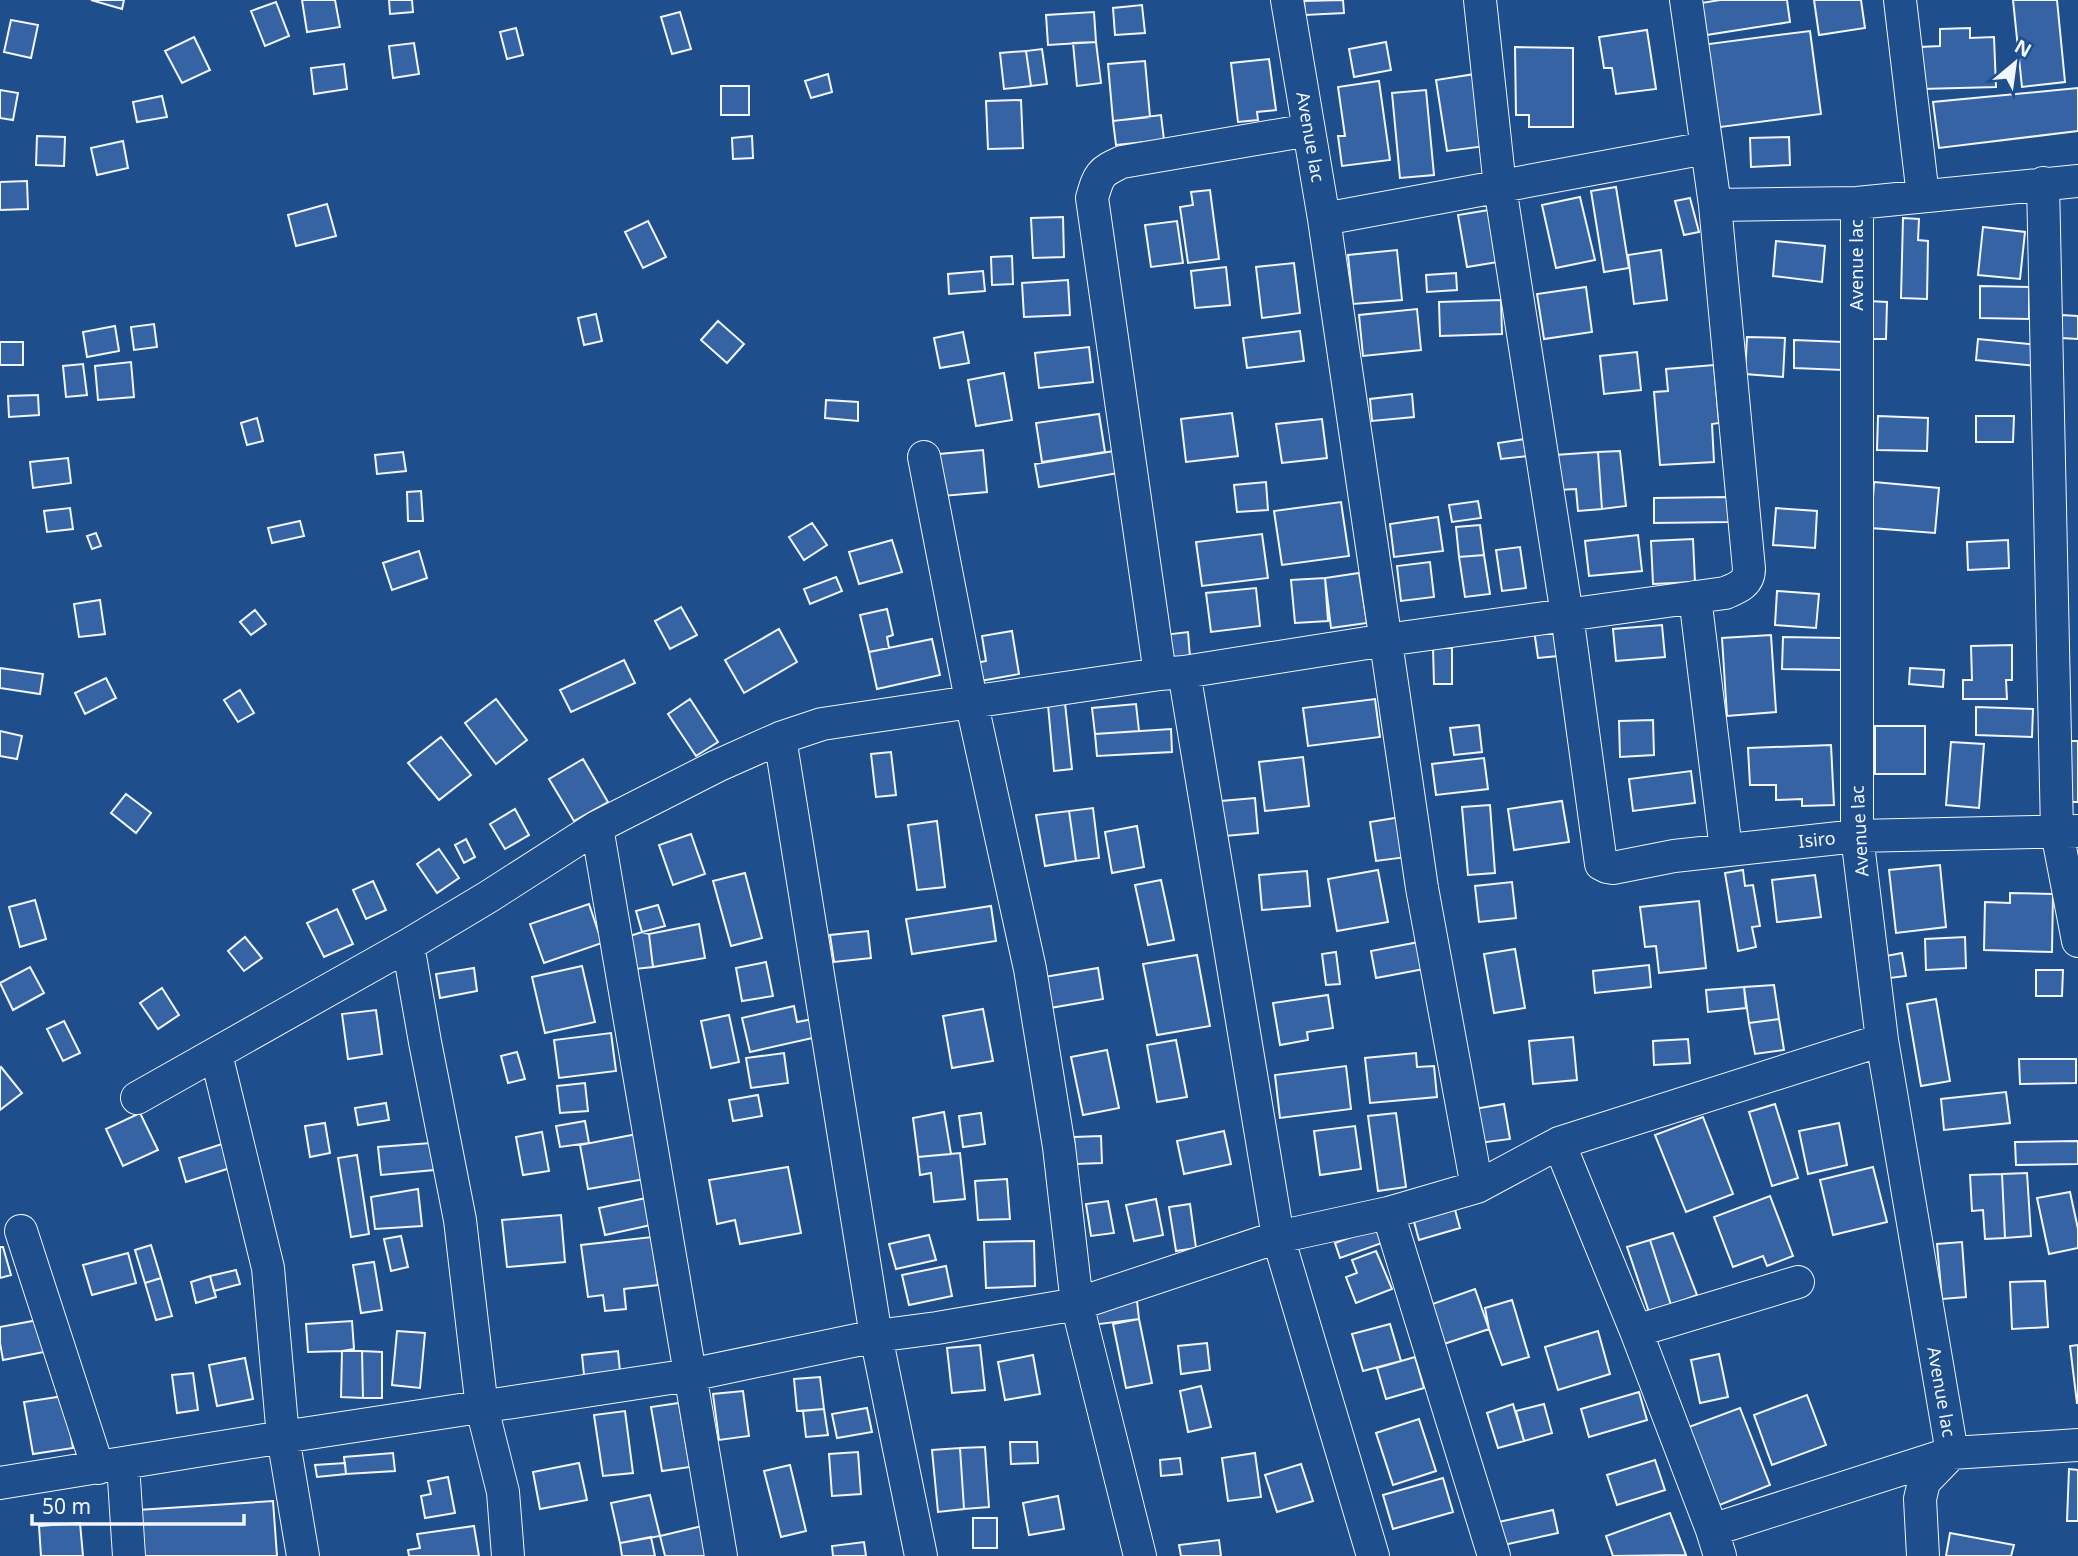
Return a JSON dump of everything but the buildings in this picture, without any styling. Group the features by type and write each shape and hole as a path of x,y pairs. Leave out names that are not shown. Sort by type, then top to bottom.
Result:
{"street":[{"name":"Avenue lac","path":"1287,0 1324,219 1422,888 1477,1187"},
{"path":"1480,0 1500,187 1567,615"},
{"path":"137,1098 408,945 597,827 716,766 780,738 822,724 971,700 1725,593 1740,587 1749,575 1715,205 1686,0"},
{"path":"1900,0 1923,196"},
{"path":"1309,130 1122,162 1104,170 1092,198 1172,673 1278,1237 1373,1556"},
{"path":"1324,219 1706,148"},
{"path":"1715,205 1857,203 2078,181"},
{"path":"2043,183 2067,832 2078,941"},
{"name":"Avenue lac","path":"1857,203 1857,836 1882,1040 1952,1453"},
{"path":"924,457 971,700 1030,970 1059,1147 1077,1304 1140,1556"},
{"path":"1696,597 1726,850"},
{"name":"Isiro","path":"1567,615 1601,864 1607,867 1674,856 1857,836 2067,832"},
{"path":"780,738 876,1336 921,1556"},
{"path":"597,827 721,1556"},
{"path":"408,945 460,1220 482,1408 503,1492 508,1556"},
{"path":"0,1483 690,1375 876,1336 1077,1304 1278,1237 1388,1213 1477,1187 1559,1143 1882,1040"},
{"path":"216,1054 268,1268 284,1437 303,1556"},
{"path":"1559,1143 1636,1331 1716,1543 1952,1453 2078,1446"},
{"path":"1388,1213 1494,1556"},
{"path":"21,1231 111,1466 129,1556"},
{"path":"1636,1331 1798,1282"},
{"path":"1923,1556 1920,1499 1924,1482 1952,1453"}]}
